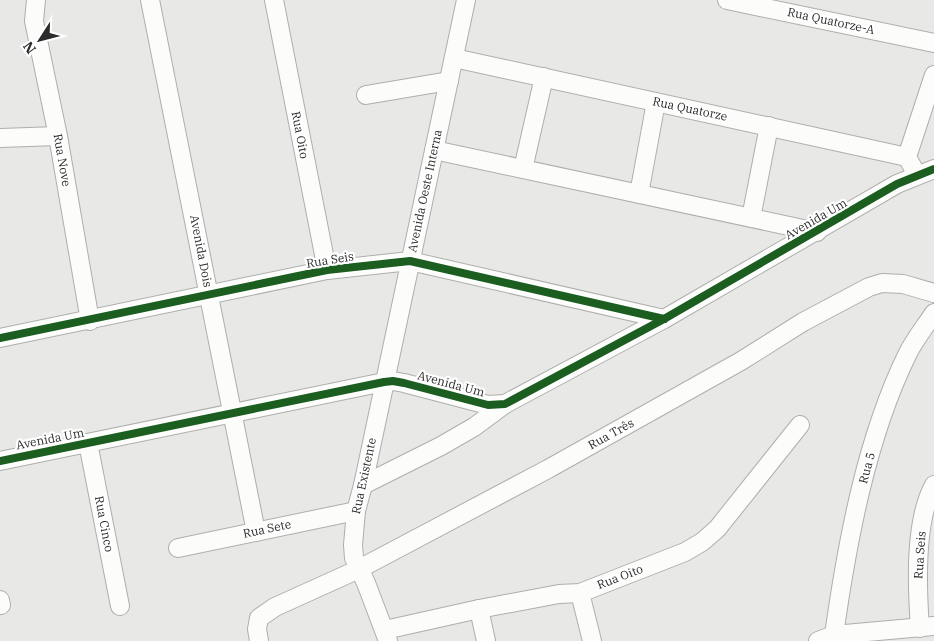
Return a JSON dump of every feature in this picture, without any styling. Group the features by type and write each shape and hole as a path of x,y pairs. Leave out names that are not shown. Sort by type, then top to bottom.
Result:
{"street":[{"name":"Rua Nove","path":"36,0 34,21 58,136 90,320"},
{"name":"Avenida Dois","path":"150,0 256,532"},
{"name":"Rua Oito","path":"274,0 327,270"},
{"name":"Avenida Oeste Interna","path":"384,382 466,0"},
{"name":"Rua Quatorze-A","path":"727,0 934,43"},
{"name":"Rua Quatorze","path":"454,58 907,157"},
{"path":"917,175 907,157 934,75"},
{"path":"523,169 544,77"},
{"path":"366,95 449,81"},
{"path":"639,194 656,102"},
{"path":"751,218 769,126"},
{"path":"0,138 58,136"},
{"path":"434,150 817,232"},
{"name":"Avenida Um","path":"0,461 384,382 404,383 488,405 505,404 664,319 897,184 934,169"},
{"name":"Rua Seis","path":"0,338 210,296 327,270 410,261 664,319"},
{"name":"Rua Três","path":"259,641 257,630 259,618 275,607 359,569 548,469 741,361 803,322 869,287 882,283 903,284 934,293"},
{"name":"Rua 5","path":"826,638 855,513 880,419 907,353 934,313"},
{"name":"Rua Existente","path":"384,382 363,486 356,511 353,545 354,558 366,582 386,636"},
{"path":"363,486 474,427 505,404"},
{"name":"Rua Oito","path":"386,636 479,609 559,594 580,593 685,552 702,542 716,529 800,425"},
{"name":"Rua Cinco","path":"88,443 120,606"},
{"name":"Rua Seis","path":"826,638 927,627 917,593 925,505 934,485"},
{"name":"Rua Sete","path":"178,548 356,511"},
{"path":"580,593 592,641"},
{"path":"479,609 486,641"}],"cycle path":[{"path":"0,461 384,382 404,383 488,405 505,404 664,319 897,184 934,169"},
{"path":"0,338 327,270 410,261 664,319"}]}
